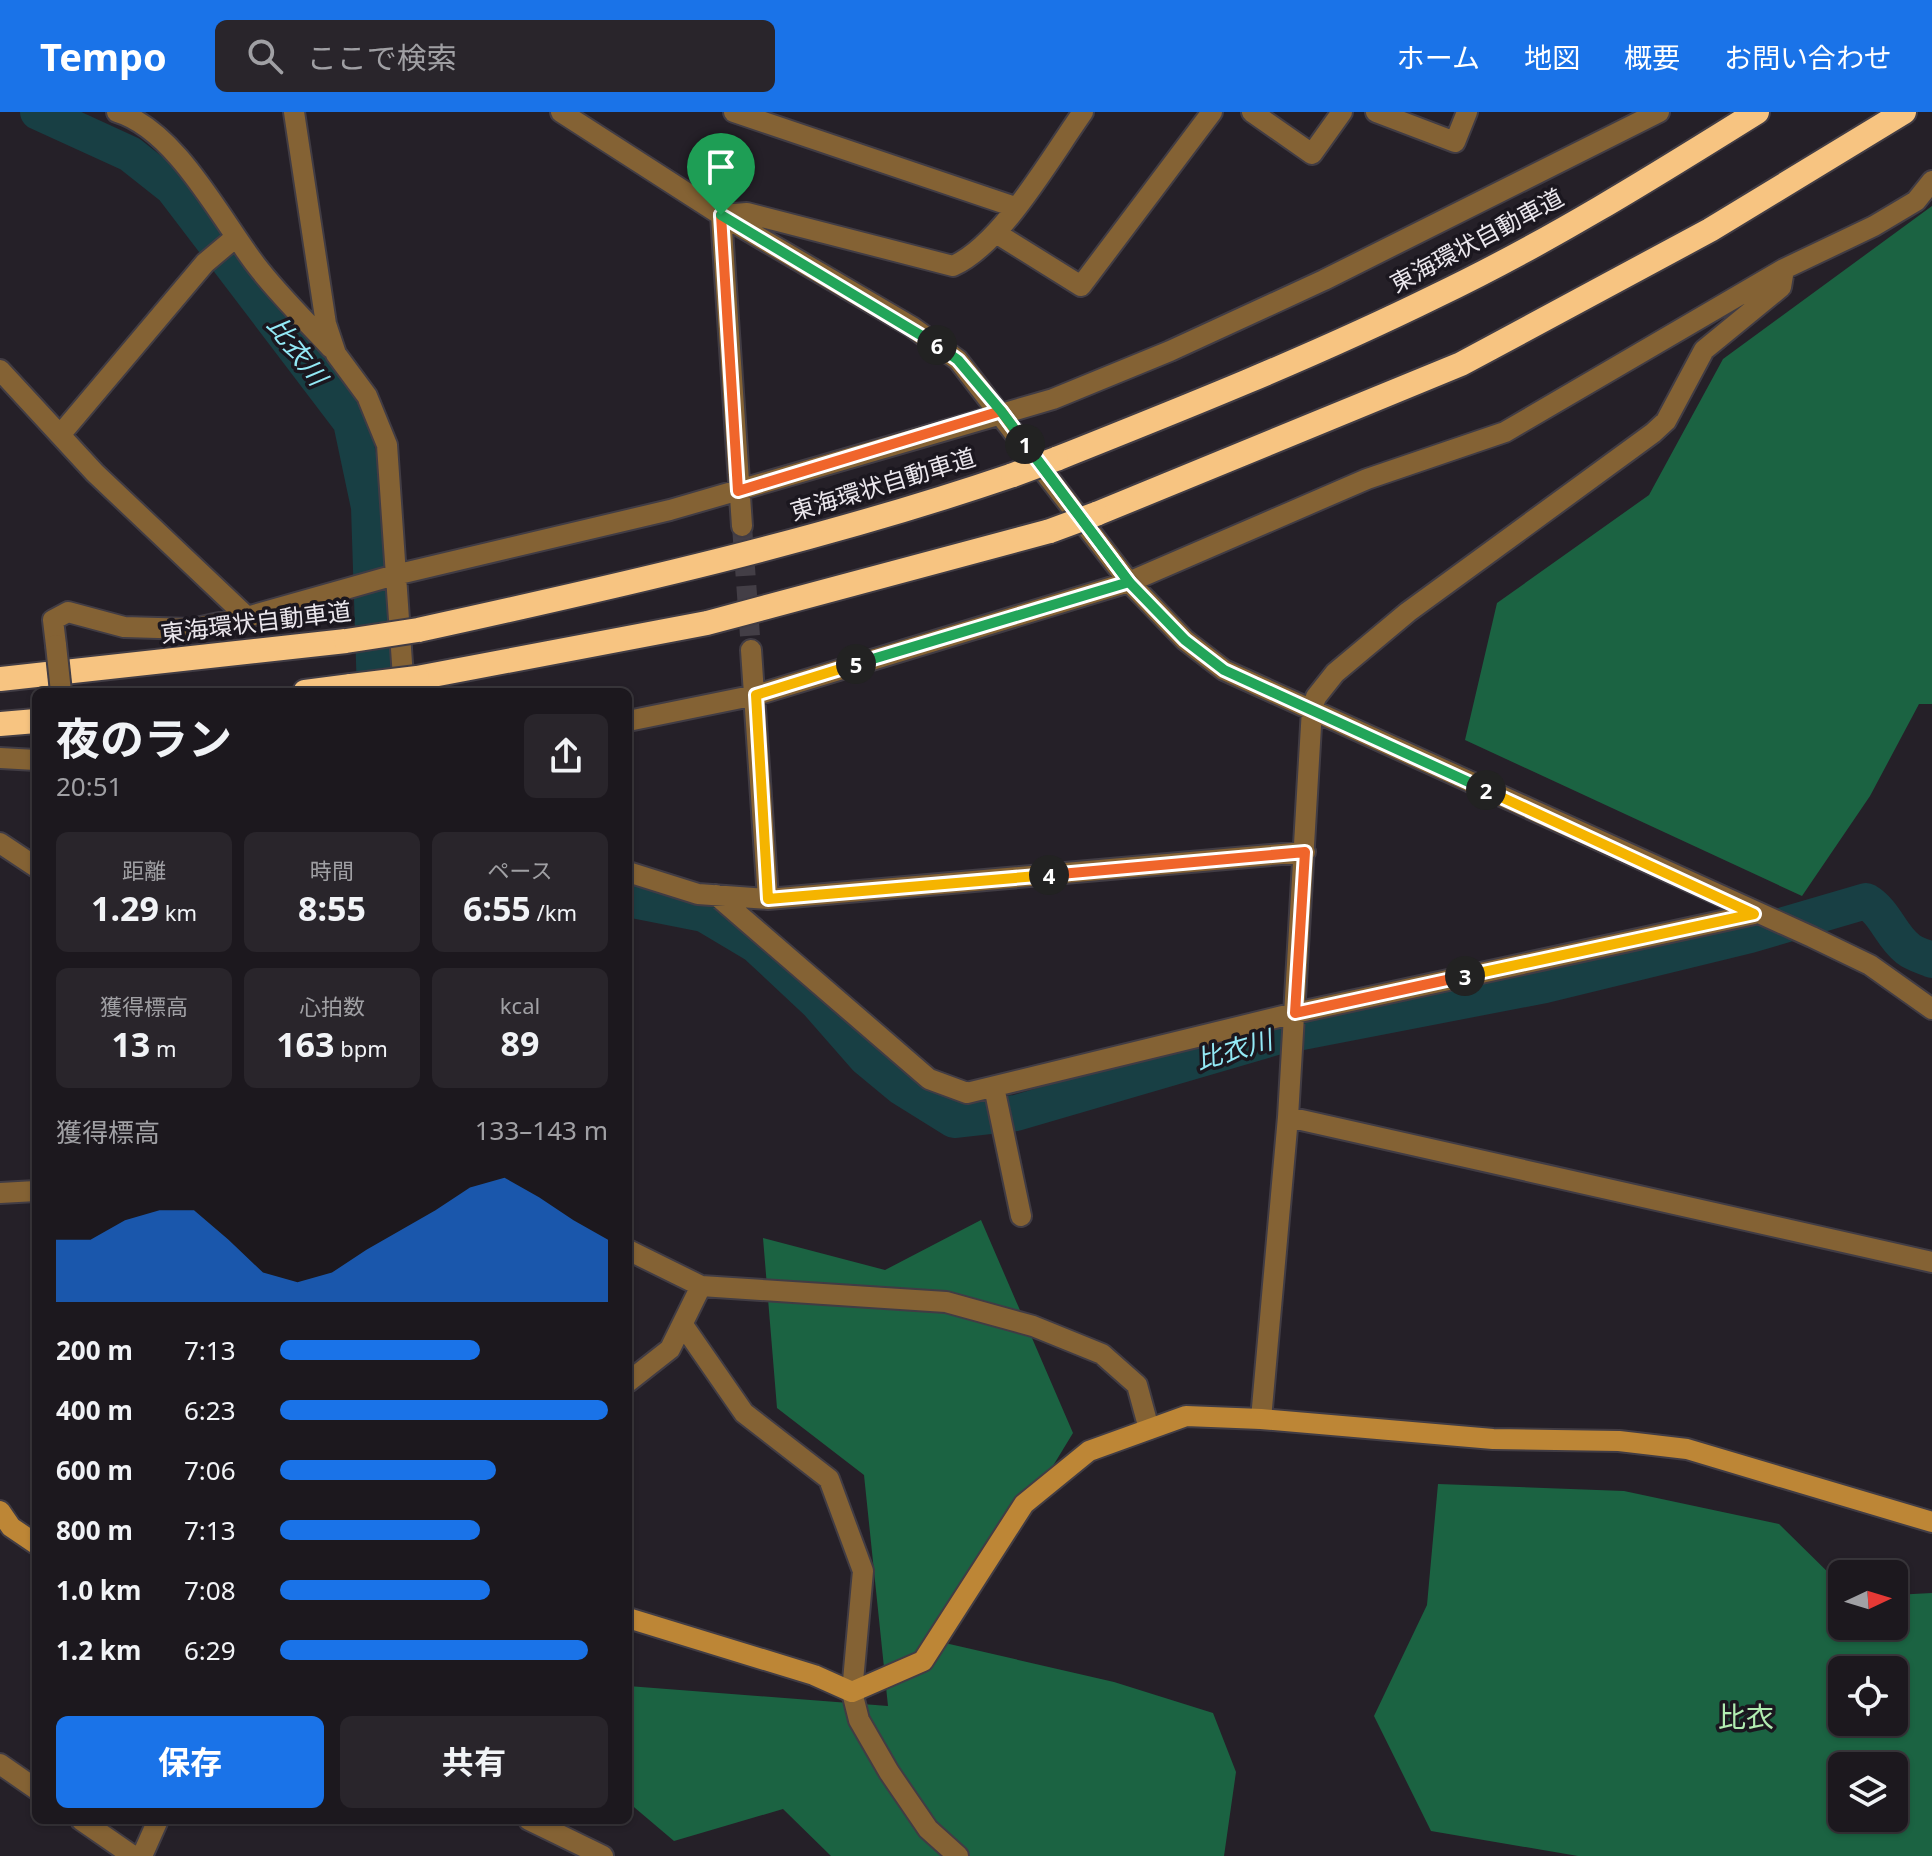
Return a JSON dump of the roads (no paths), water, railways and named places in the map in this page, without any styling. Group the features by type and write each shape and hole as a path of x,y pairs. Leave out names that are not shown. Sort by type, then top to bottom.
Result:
{"highway":[{"name":"東海環状自動車道","path":"0,679 346,641 418,630 674,573 854,525 1013,475 1198,402 1437,296 1528,249 1757,112"},
{"path":"336,688 411,685 707,623 1050,531 1461,364 1710,230 1904,112"},
{"path":"0,724 32,721"}],"street":[{"path":"117,112 133,117 178,157 258,268 336,354 367,396 387,445 395,575 411,685"},
{"path":"294,112 326,324 336,354"},
{"path":"561,112 721,215 958,360 1001,411 1129,582 1185,640 1224,670 1870,965 1932,1009"},
{"path":"734,112 1015,207"},
{"path":"721,215 747,213 953,266 971,258 996,233 1083,112"},
{"path":"996,233 1081,286 1212,112"},
{"path":"1252,112 1312,154 1342,112"},
{"path":"1376,112 1455,142 1467,112"},
{"path":"61,688 53,620 68,612 124,627 192,629 247,617 395,575 738,491 1001,411 1053,399 1170,351 1324,280 1659,112"},
{"path":"632,720 756,695 1129,582 1355,484 1505,432 1784,269 1916,201 1932,181"},
{"path":"721,215 742,526"},
{"path":"60,435 205,263 236,237"},
{"path":"1261,1419 1288,1117 1312,709 1316,697 1335,673 1408,612 1653,433 1666,421 1704,350 1781,287 1784,269"},
{"path":"0,370 60,435 247,617"},
{"path":"751,650 768,899"},
{"path":"0,758 32,760"},
{"path":"0,843 32,864"},
{"path":"632,873 698,894 768,899 1305,852"},
{"path":"716,895 929,1079 967,1093 1295,1013 1754,914"},
{"path":"994,1087 1021,1216"},
{"path":"1288,1117 1932,1262"},
{"path":"0,1193 32,1191"},
{"path":"632,1252 701,1286 862,1299 946,1302 1033,1326 1102,1354 1137,1385 1149,1429"},
{"path":"632,1379 660,1360 683,1325 701,1286"},
{"path":"683,1325 744,1413 829,1479 863,1571 852,1692 859,1720 889,1772 928,1829 958,1856"},
{"path":"632,1619 814,1675 852,1692 923,1661 1024,1504 1089,1451 1186,1416 1261,1419 1493,1439 1619,1441 1687,1449 1932,1522"},
{"path":"0,1511 11,1527 32,1541"},
{"path":"0,1764 32,1786"},
{"path":"87,1824 133,1856"},
{"path":"142,1856 156,1824"},
{"path":"537,1824 603,1856"}],"waterway":[{"name":"比衣川","path":"38,112 130,154 173,188 351,422 369,507 375,688"},
{"name":"比衣川","path":"632,900 704,914 756,945 817,1002 866,1058 901,1087 954,1120 1016,1113 1276,1037 1545,985 1750,935 1866,901 1908,949 1932,960"}],"tunnel":[{"path":"742,526 751,650"}],"district":[{"name":"比衣","path":"1746,1717"}]}
